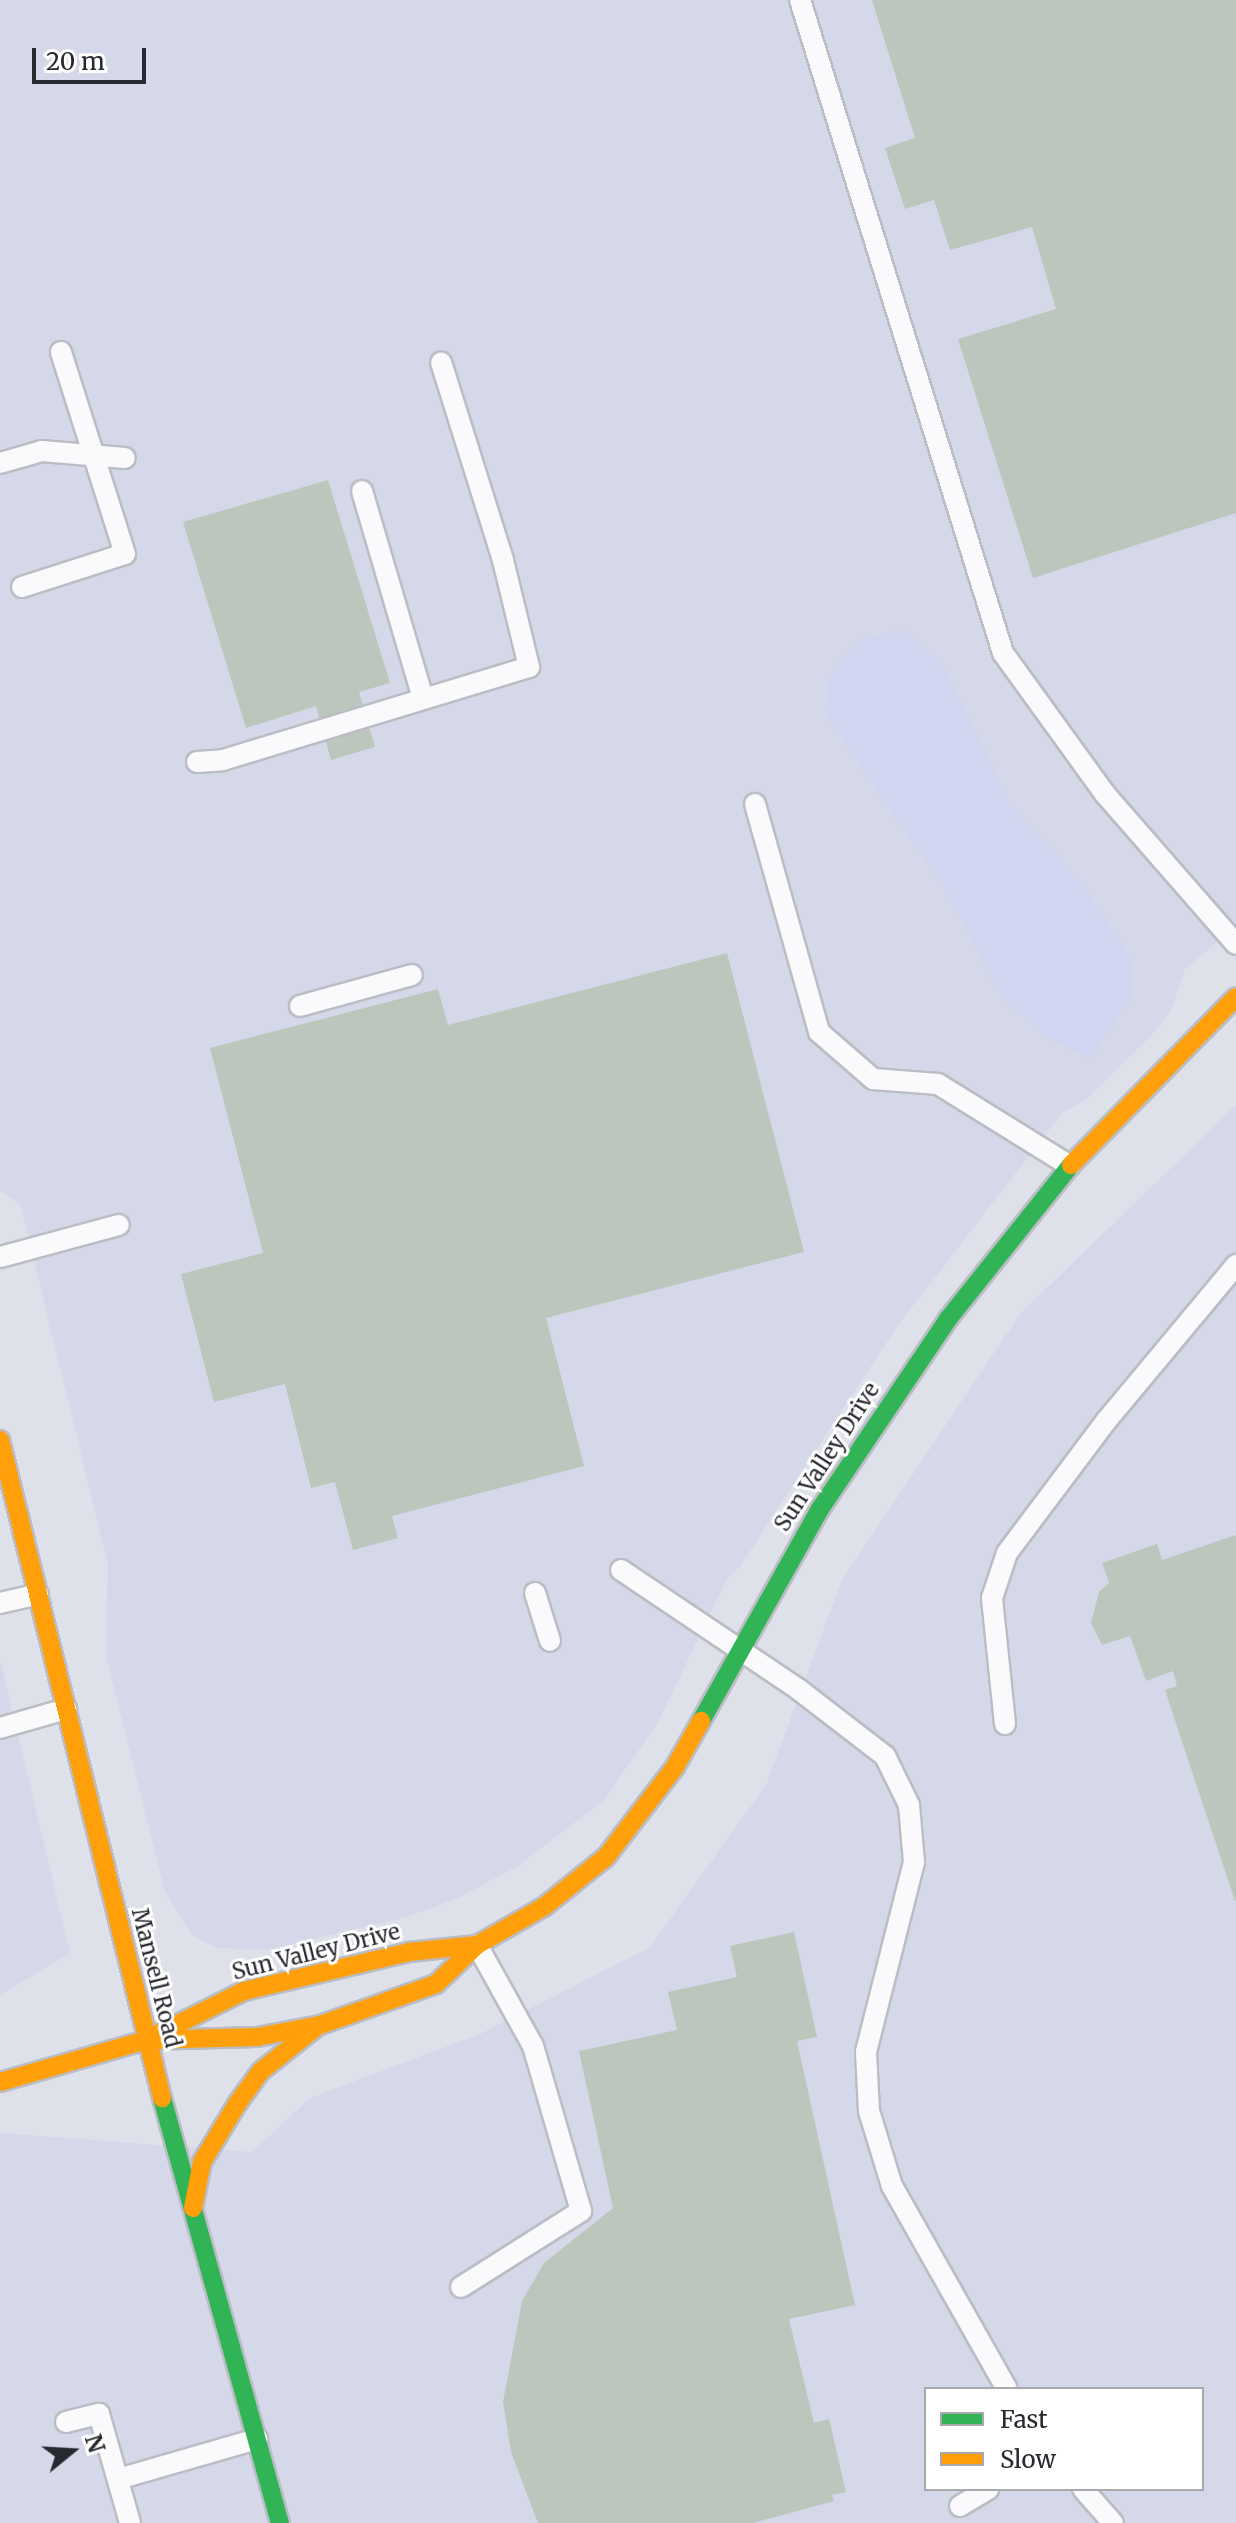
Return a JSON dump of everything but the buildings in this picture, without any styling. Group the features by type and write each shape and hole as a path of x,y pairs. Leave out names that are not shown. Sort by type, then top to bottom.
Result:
{"street":[{"name":"Sun Valley Drive","path":"146,2040 257,2037 320,2025 436,1984 477,1945 545,1906 606,1857 675,1767 737,1650 886,1408 1001,1247 1070,1166 1236,997"},
{"name":"Mansell Road","path":"0,1440 146,2040 280,2523"},
{"name":"Sun Valley Drive","path":"146,2040 244,1991 409,1952 477,1945"},
{"path":"193,2211 202,2162 237,2104 261,2071 320,2025"},
{"path":"0,2082 146,2040"}],"lane":[{"path":"800,0 1003,653 1105,794 1236,944"},
{"path":"22,587 125,554 61,352"},
{"path":"197,762 223,760 529,667 503,560 441,362"},
{"path":"0,463 42,451 125,458"},
{"path":"362,491 423,698"},
{"path":"755,804 819,1032 873,1079 938,1084 1070,1166"},
{"path":"300,1006 412,975"},
{"path":"0,1257 119,1225"},
{"path":"1005,1724 992,1598 1007,1553 1107,1420 1236,1265"},
{"path":"621,1570 885,1756 909,1805 914,1862 866,2052 869,2111 892,2186 1006,2387"},
{"path":"535,1593 550,1641"},
{"path":"0,1603 38,1594"},
{"path":"0,1728 66,1709"},
{"path":"461,2287 581,2211 533,2046 477,1945"},
{"path":"66,2422 99,2414 130,2523"},
{"path":"118,2479 257,2439"},
{"path":"960,2506 985,2491"},
{"path":"1085,2491 1113,2523"}],"shaded area":[{"path":"0,0 1236,0 1236,926 1185,969 1171,1011 1151,1036 1083,1102 1062,1113 896,1328 739,1568 728,1577 657,1724 604,1800 518,1866 458,1898 407,1917 267,1950 216,1948 192,1935 165,1892 106,1657 108,1565 20,1203 0,1191"},
{"path":"902,630 940,661 1010,804 1082,884 1131,957 1130,1000 1090,1058 1046,1036 1003,997 941,883 825,713 830,674 862,639"},
{"path":"1236,1105 1236,2523 0,2523 0,2133 252,2152 310,2098 480,2034 650,1947 766,1785 842,1580 1020,1314"},
{"path":"0,1659 70,1953 0,1995"}],"traffic: fast":[{"path":"701,1721 820,1509 948,1319 1071,1165"},
{"path":"162,2098 280,2523"}],"traffic: slow":[{"path":"1071,1165 1236,997"},
{"path":"0,1440 162,2098"},
{"path":"146,2040 257,2037 320,2025 436,1984 477,1945 545,1906 606,1857 675,1767 701,1721"},
{"path":"0,2082 146,2040 244,1991 409,1952 477,1945"},
{"path":"193,2208 202,2162 237,2104 261,2071 314,2029"}]}
